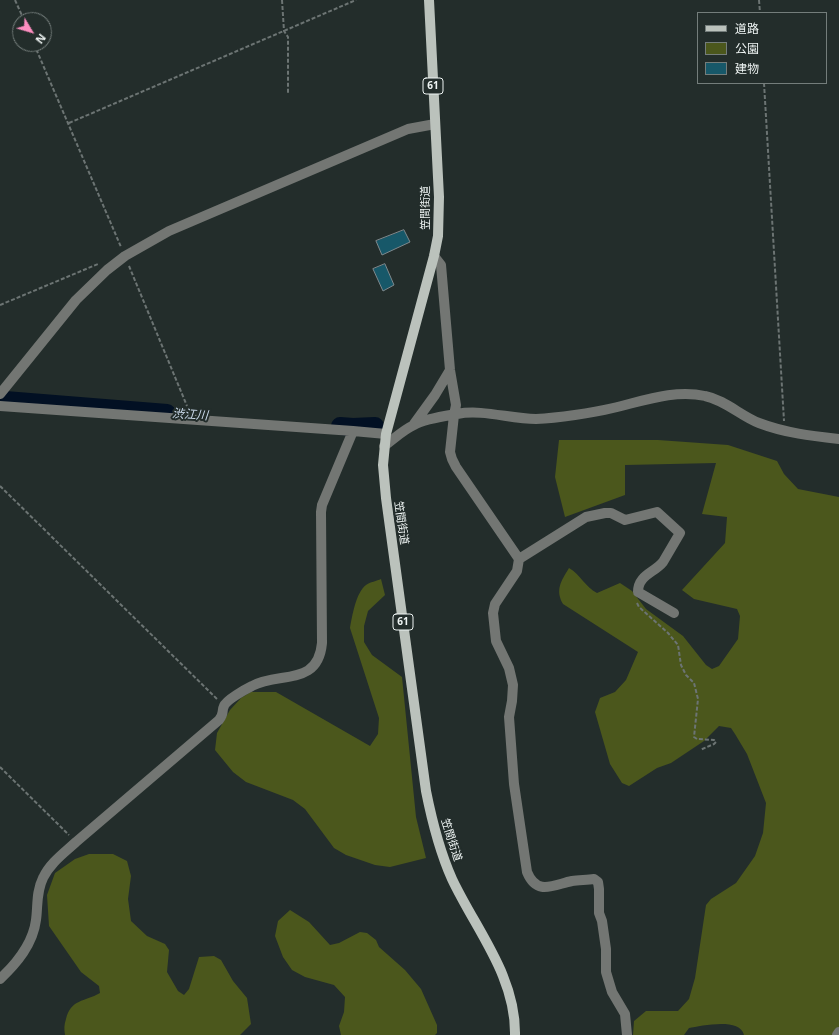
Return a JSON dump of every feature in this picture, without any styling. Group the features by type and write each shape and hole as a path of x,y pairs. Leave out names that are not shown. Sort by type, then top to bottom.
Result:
{"main road":[{"name":"笠間街道","path":"429,0 439,219 434,256 386,434 383,465 387,506 426,791 432,822 442,854 453,880 500,967 514,1007 515,1035"}],"street":[{"path":"0,394 76,300 124,256 169,231 401,132 415,127 435,124"},
{"path":"434,256 441,265 450,370 456,405 450,452 456,467 520,559"},
{"path":"384,446 414,424 435,395 450,370"},
{"path":"414,424 454,415 480,413 536,419 613,408 666,396 694,395 706,396 759,423 785,431 796,434 839,439"},
{"path":"0,406 386,434"},
{"path":"0,979 14,965 31,940 36,919 38,892 43,878 54,863 76,842 219,720 223,714 224,706 240,693 258,683 302,674 319,658 322,643 322,505 353,431"},
{"path":"627,1035 625,1014 612,992 606,972 606,949 602,920 599,913 598,882 594,879 573,881 547,888 534,884 527,872 514,784 509,717 513,685 509,668 496,641 493,613 495,604 517,571 520,559 586,517 611,513 625,520 657,512 680,533 660,566 641,580 638,592 674,613"}],"path":[{"path":"15,0 20,12"},
{"path":"282,0 284,31 288,37 288,94"},
{"path":"69,123 356,0"},
{"path":"759,0 760,12"},
{"path":"38,52 69,123 187,406"},
{"path":"764,84 785,431"},
{"path":"0,305 98,264 102,265 107,270"},
{"path":"0,486 224,706"},
{"path":"638,592 637,602 639,607 668,633 678,645 681,665 686,675 694,683 698,699 694,737 697,739 714,740 716,742 700,750"},
{"path":"0,767 76,842"}],"green space":[{"path":"559,440 658,440 728,445 777,461 784,474 798,489 839,497 839,1035 744,1035 741,1029 735,1026 720,1024 689,1028 684,1035 633,1035 634,1021 646,1011 678,1011 689,999 695,978 706,905 711,899 736,883 755,856 763,833 766,803 747,754 735,734 731,728 719,726 704,741 671,763 657,768 629,786 622,783 610,764 595,712 600,698 615,692 626,680 638,652 563,604 559,594 561,581 569,568 577,574 589,588 597,593 620,583 632,591 646,609 683,636 706,665 712,669 719,666 738,639 740,616 737,609 694,599 682,590 725,543 727,517 702,514 716,463 625,465 625,495 565,517 555,477"},
{"path":"381,579 385,595 368,611 364,626 364,642 372,655 402,677 416,817 426,858 390,867 375,865 346,855 334,848 305,809 293,800 246,782 233,772 215,750 217,733 230,710 241,698 251,692 276,692 370,746 378,734 379,718 350,628 355,605 363,588 368,584"},
{"path":"89,854 113,854 127,861 131,876 128,899 131,921 147,936 165,944 169,950 167,972 178,991 184,995 189,989 199,957 214,956 221,960 233,981 247,998 251,1024 240,1035 65,1035 65,1023 71,1008 75,1004 100,993 99,986 81,972 49,926 47,895 55,873 75,859"},
{"path":"290,910 309,922 330,945 339,943 360,932 367,933 376,940 379,947 405,970 421,989 437,1025 437,1033 435,1035 341,1035 339,1026 344,1012 345,997 334,985 305,977 292,970 283,957 275,936 278,921"}],"building":[{"path":"404,230 410,242 382,255 376,241"},
{"path":"385,264 394,285 383,291 373,269"}],"waterway":[{"name":"渋江川","path":"5,400 167,413"},
{"name":"渋江川","path":"340,426 375,426"}]}
